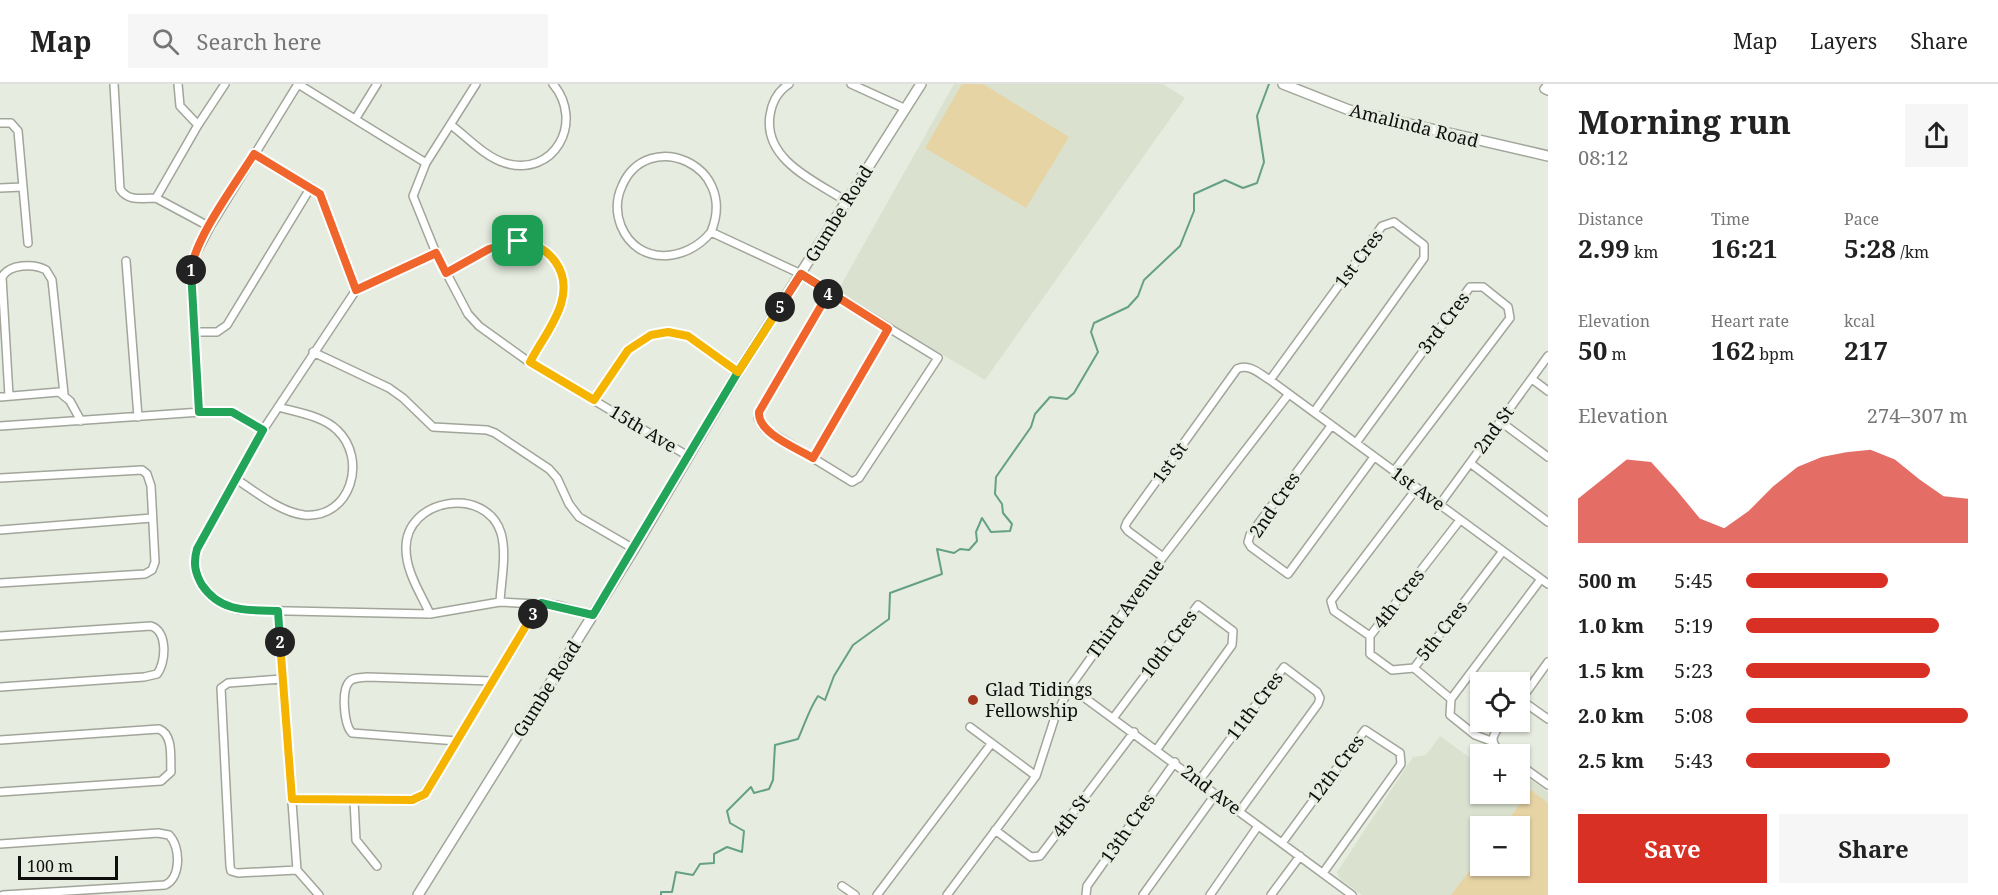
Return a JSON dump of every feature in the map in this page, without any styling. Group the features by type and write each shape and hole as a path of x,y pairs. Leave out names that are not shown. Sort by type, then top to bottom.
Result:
{"street":[{"path":"114,84 120,189 126,197 156,198 210,227"},
{"path":"178,84 180,106 198,125"},
{"path":"156,198 198,125 225,84"},
{"path":"199,412 192,264 210,227 298,84 426,163"},
{"path":"356,118 377,84"},
{"name":"15th Ave","path":"476,84 426,163 413,196 436,253 468,314 479,326 530,362 688,456"},
{"path":"451,125 495,158 521,165 533,162 551,154 566,132 566,107 553,84"},
{"path":"789,84 776,96 771,107 769,122 775,147 793,167 846,201"},
{"path":"851,84 906,110"},
{"name":"Gumbe Road","path":"417,895 634,549 738,372 921,84"},
{"name":"Amalinda Road","path":"1283,84 1305,95 1349,110 1548,156"},
{"path":"1548,84 1544,89 1548,91"},
{"path":"0,123 10,123 18,131 28,243"},
{"path":"254,154 311,187 322,199 356,290"},
{"path":"674,158 692,163 703,171 716,194 718,207 711,232 698,246 680,255 654,255 642,250 632,242 618,220 618,194 632,171 654,159 674,158"},
{"path":"0,188 22,187"},
{"path":"194,332 217,332 227,325 311,187"},
{"name":"1st Cres","path":"1270,380 1382,226 1394,222 1424,244 1424,258 1314,412"},
{"path":"711,232 801,274 938,358 856,480 847,480 764,428 759,418 759,412 830,292"},
{"path":"446,273 506,242 531,242 547,251 558,264 562,275 562,302 530,362"},
{"path":"436,253 356,290 263,430 197,549 194,565 196,576 216,602 228,608 430,614 500,602 541,603 593,615"},
{"path":"126,261 138,417"},
{"path":"9,396 2,277 11,268 28,266 46,270 52,280 64,394 81,420"},
{"name":"3rd Cres","path":"1356,443 1470,287 1483,287 1508,307 1510,318 1394,471"},
{"path":"813,458 888,329"},
{"path":"594,400 628,350 651,335 668,332 688,336 738,372"},
{"path":"313,352 389,388 434,427 487,430 495,433 549,469 557,478 569,504 579,517 634,549"},
{"name":"2nd St","path":"1440,504 1548,356"},
{"name":"1st Ave","path":"1249,367 1270,380 1545,582"},
{"name":"1st St","path":"1163,557 1128,531 1125,527 1127,522 1237,369 1249,367"},
{"path":"1532,379 1548,391"},
{"path":"0,397 54,391 64,394"},
{"name":"Third Avenue","path":"949,894 1036,776 1055,717 1070,687 1163,557 1288,395"},
{"path":"236,479 288,511 304,514 315,514 330,508 342,498 351,485 354,469 352,453 346,439 334,427 320,420 278,407"},
{"path":"0,426 199,412 232,412 263,430"},
{"path":"1501,422 1548,457"},
{"name":"2nd Cres","path":"1331,426 1250,535 1248,542 1251,547 1288,574 1374,457"},
{"path":"1470,463 1548,522"},
{"path":"0,478 142,470 150,480 155,562 149,572 0,583"},
{"name":"4th Cres","path":"1417,488 1331,601 1334,612 1370,636 1460,520"},
{"path":"430,614 409,565 406,546 411,527 418,517 441,504 453,503 478,507 496,523 503,544 500,602"},
{"path":"0,530 152,518"},
{"name":"5th Cres","path":"1451,699 1414,668 1503,551"},
{"path":"1494,732 1492,744 1475,735 1450,714 1451,699 1545,582"},
{"path":"292,799 412,800 422,797 541,603"},
{"name":"10th Cres","path":"1114,717 1198,604 1233,631 1232,645 1157,749"},
{"path":"278,611 297,870 319,895"},
{"path":"0,636 151,626 161,633 162,655 160,670 152,676 0,687"},
{"path":"1370,636 1370,654 1392,670 1414,668"},
{"path":"1530,687 1548,663"},
{"name":"11th Cres","path":"1199,782 1284,667 1317,692 1320,698 1239,812"},
{"path":"457,741 352,733 347,726 345,691 348,683 354,679 367,677 492,681"},
{"path":"282,679 228,683 221,688 230,866 231,871 238,873 297,870"},
{"name":"2nd Ave","path":"1070,687 1114,717 1215,795 1352,895"},
{"path":"1530,707 1548,719"},
{"path":"970,727 1036,776"},
{"path":"0,740 159,729 169,738 171,772 161,781 0,792"},
{"name":"12th Cres","path":"1282,843 1365,730 1400,753 1401,764 1323,873"},
{"name":"4th St","path":"995,830 1030,856 1038,857 1134,732"},
{"path":"877,895 991,744"},
{"name":"13th Cres","path":"1086,895 1087,886 1175,762"},
{"path":"1530,772 1548,785"},
{"path":"1143,895 1215,795"},
{"path":"354,800 356,840 377,866"},
{"path":"1210,895 1258,826"},
{"path":"0,844 158,833 169,836 176,846 177,873 171,883 165,885 3,895"},
{"path":"1271,895 1300,856"},
{"path":"842,886 855,895"},
{"path":"1335,895 1341,887"}],"shaded area":[{"path":"954,84 1163,84 1185,98 985,380 837,292"},
{"path":"962,84 983,84 1069,137 1026,208 925,148"},
{"path":"1440,736 1470,758 1470,804 1530,804 1530,779 1548,792 1548,895 1362,895 1340,879 1337,872 1413,757 1426,755"},
{"path":"1530,791 1548,803 1548,895 1451,895 1470,870 1470,876 1530,876 1530,816 1511,816 1520,804 1530,804"}],"waterway":[{"path":"661,895 661,892 672,892 676,872 693,875 700,864 714,863 714,854 727,847 742,852 744,831 730,823 727,811 751,787 754,793 769,789 773,780 775,745 798,739 815,701 818,696 825,700 834,676 853,645 889,619 890,593 942,574 937,549 954,553 960,549 969,550 977,541 976,532 982,518 991,532 1010,531 1012,524 1003,513 1002,504 995,494 996,477 1031,427 1035,414 1050,397 1067,399 1074,393 1098,352 1091,332 1094,323 1128,307 1138,296 1144,280 1180,246 1194,211 1194,194 1225,180 1243,188 1257,183 1264,162 1257,116 1269,84"}],"place":[{"name":"Glad Tidings Fellowship","path":"973,700"}],"route":[{"path":"518,241 506,242 489,249 446,273 436,253 356,290 320,194 317,190 254,154 194,258 191,282 199,412 232,412 263,430 197,549 194,565 196,576 216,602 228,608 240,610 278,611 292,799 418,800 425,794 541,603 572,608 593,615 738,372 801,274 830,292 759,412 760,423 764,428 813,458 888,329 801,274 751,353 738,372 688,336 678,332 651,335 636,342 628,350 594,400 530,362 558,313 562,302 562,275 558,264 547,251 531,242 518,241"}]}
